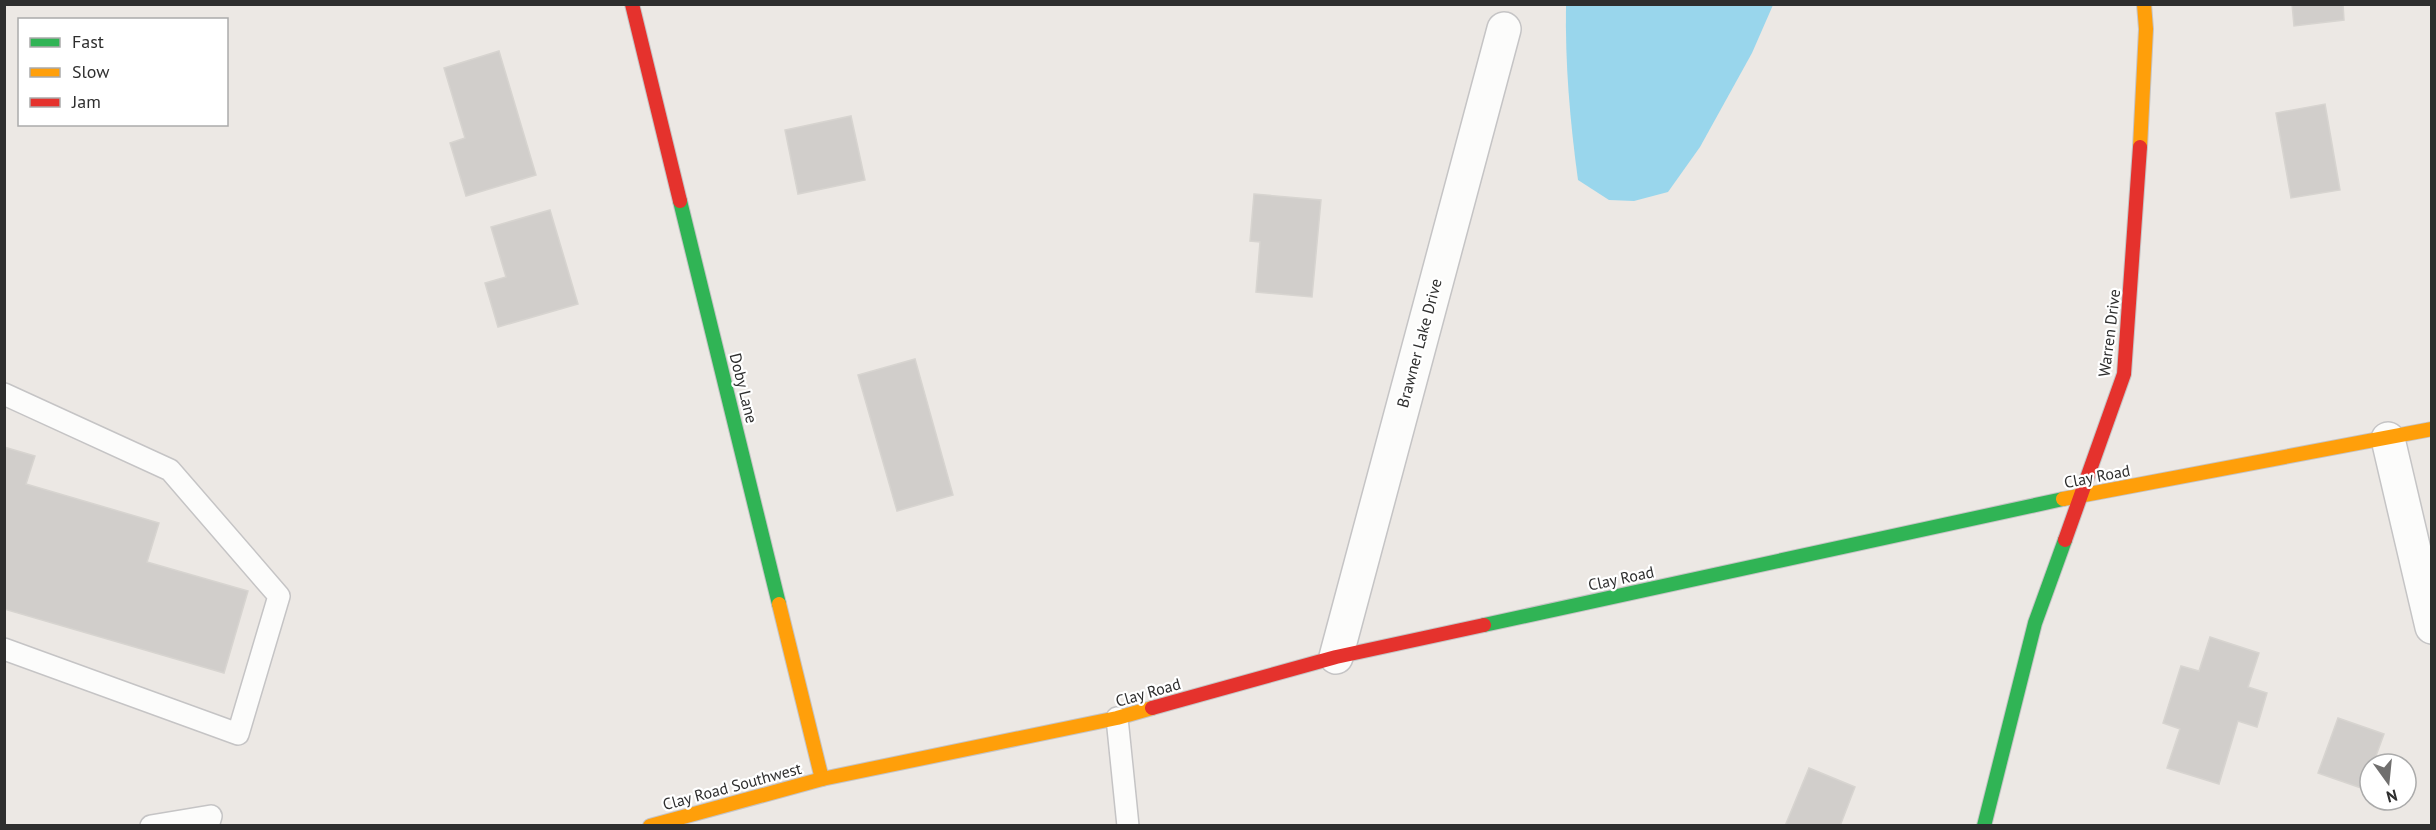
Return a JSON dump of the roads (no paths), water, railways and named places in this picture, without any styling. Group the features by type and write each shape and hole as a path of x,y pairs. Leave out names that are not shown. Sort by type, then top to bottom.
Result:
{"street":[{"name":"Doby Lane","path":"632,4 822,779"},
{"name":"Warren Drive","path":"1984,825 2035,623 2124,374 2134,254 2143,88 2146,29 2144,4"},
{"name":"Brawner Lake Drive","path":"1336,657 1503,29"},
{"name":"Clay Road","path":"822,779 1117,718 1336,657 2082,495 2432,429"},
{"path":"2388,439 2432,627"},
{"name":"Clay Road Southwest","path":"651,825 822,779"}],"lane":[{"path":"4,394 170,470 279,596 238,734 4,649"},
{"path":"1117,718 1128,825"},
{"path":"151,825 212,816 208,825"}],"water":[{"path":"1566,5 1773,5 1752,53 1700,147 1668,192 1634,201 1609,200 1578,180 1566,49"}]}
